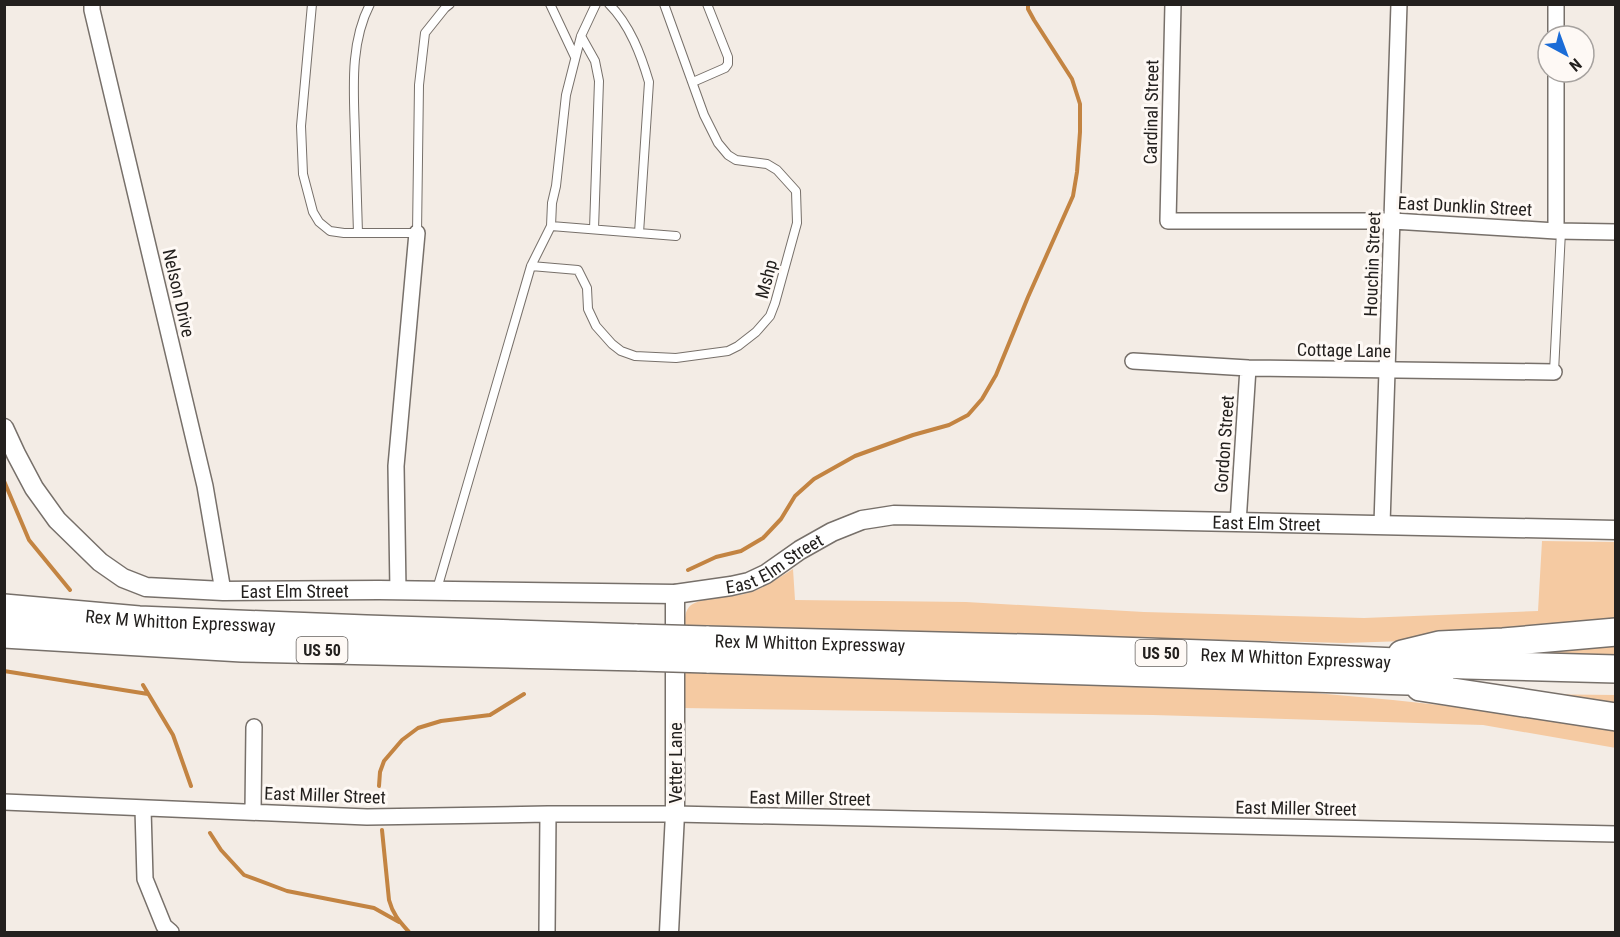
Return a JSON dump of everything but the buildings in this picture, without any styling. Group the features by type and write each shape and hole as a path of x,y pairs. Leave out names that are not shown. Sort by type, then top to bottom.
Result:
{"highway":[{"name":"Rex M Whitton Expressway","path":"4,608 139,620 378,630 707,650 1073,650 1616,687"},
{"path":"1374,670 1439,645 1616,632"},
{"name":"Rex M Whitton Expressway","path":"4,634 242,648 639,647"},
{"name":"Rex M Whitton Expressway","path":"1374,670 1616,669"},
{"path":"1374,670 1616,717"}],"street":[{"name":"Nelson Drive","path":"92,4 205,486 223,591"},
{"name":"Cardinal Street","path":"1168,221 1173,4"},
{"name":"Houchin Street","path":"1382,524 1394,221 1399,4"},
{"path":"1556,4 1556,24"},
{"path":"1556,84 1559,231"},
{"name":"East Dunklin Street","path":"1168,221 1394,221 1559,231 1616,232"},
{"path":"398,590 396,466 417,233"},
{"name":"Cottage Lane","path":"1133,361 1248,368 1554,372"},
{"name":"Gordon Street","path":"1238,523 1248,368"},
{"name":"East Elm Street","path":"4,428 34,488 57,520 100,562 123,578 146,587 223,591 398,590 675,594 749,582 766,574 800,550 832,532 862,520 894,515 1616,530"},
{"name":"Vetter Lane","path":"669,933 675,814 675,594"},
{"path":"253,812 254,727"},
{"name":"East Miller Street","path":"4,802 367,817 675,814 1616,834"},
{"path":"143,808 145,879 164,926 171,933"},
{"path":"547,933 548,814"}],"lane":[{"path":"312,4 301,126 303,174 313,212 319,222 330,231 344,233 417,233 419,85 425,33 450,4"},
{"path":"358,233 354,92 356,45 370,4"},
{"path":"550,4 575,57"},
{"path":"437,591 531,266 551,226 566,95 581,36 596,4"},
{"path":"609,4 618,13 626,27 643,62 649,82 639,233"},
{"name":"Mshp","path":"531,266 578,270 587,288 588,309 596,326 621,351 635,356 676,358 728,351 762,327 770,316 776,303 797,223 796,191 777,170 767,164 736,160 728,155 718,143 711,131 664,4"},
{"path":"693,82 725,68 728,64 728,57 707,4"},
{"path":"581,36 595,61 599,81 594,230"},
{"path":"551,226 676,236"},
{"path":"1554,372 1559,231"}],"shaded area":[{"path":"1542,541 1615,542 1615,627 1466,639 1345,643 1033,635 933,637 684,629 686,612 693,604 707,599 748,593 766,586 793,569 795,600 966,602 1144,612 1364,618 1538,611"},
{"path":"1615,639 1615,658 1516,655"},
{"path":"684,670 1258,688 1495,711 1615,728 1616,748 1483,725 1153,715 682,708"},
{"path":"1527,694 1615,695 1615,713"}],"waterway":[{"path":"688,570 716,557 741,551 763,538 781,519 795,496 814,479 855,456 949,425 968,415 982,399 996,375 1073,196 1077,172 1080,104 1072,79 1034,20 1028,4"},
{"path":"4,481 29,540 70,590"},
{"path":"4,671 148,694"},
{"path":"143,685 173,735 191,786"},
{"path":"379,786 384,761 402,740 418,728 441,721 490,715 524,694"},
{"path":"382,830 389,900 395,914 409,932"},
{"path":"210,833 221,850 244,875 287,891 374,908 399,922"}]}
